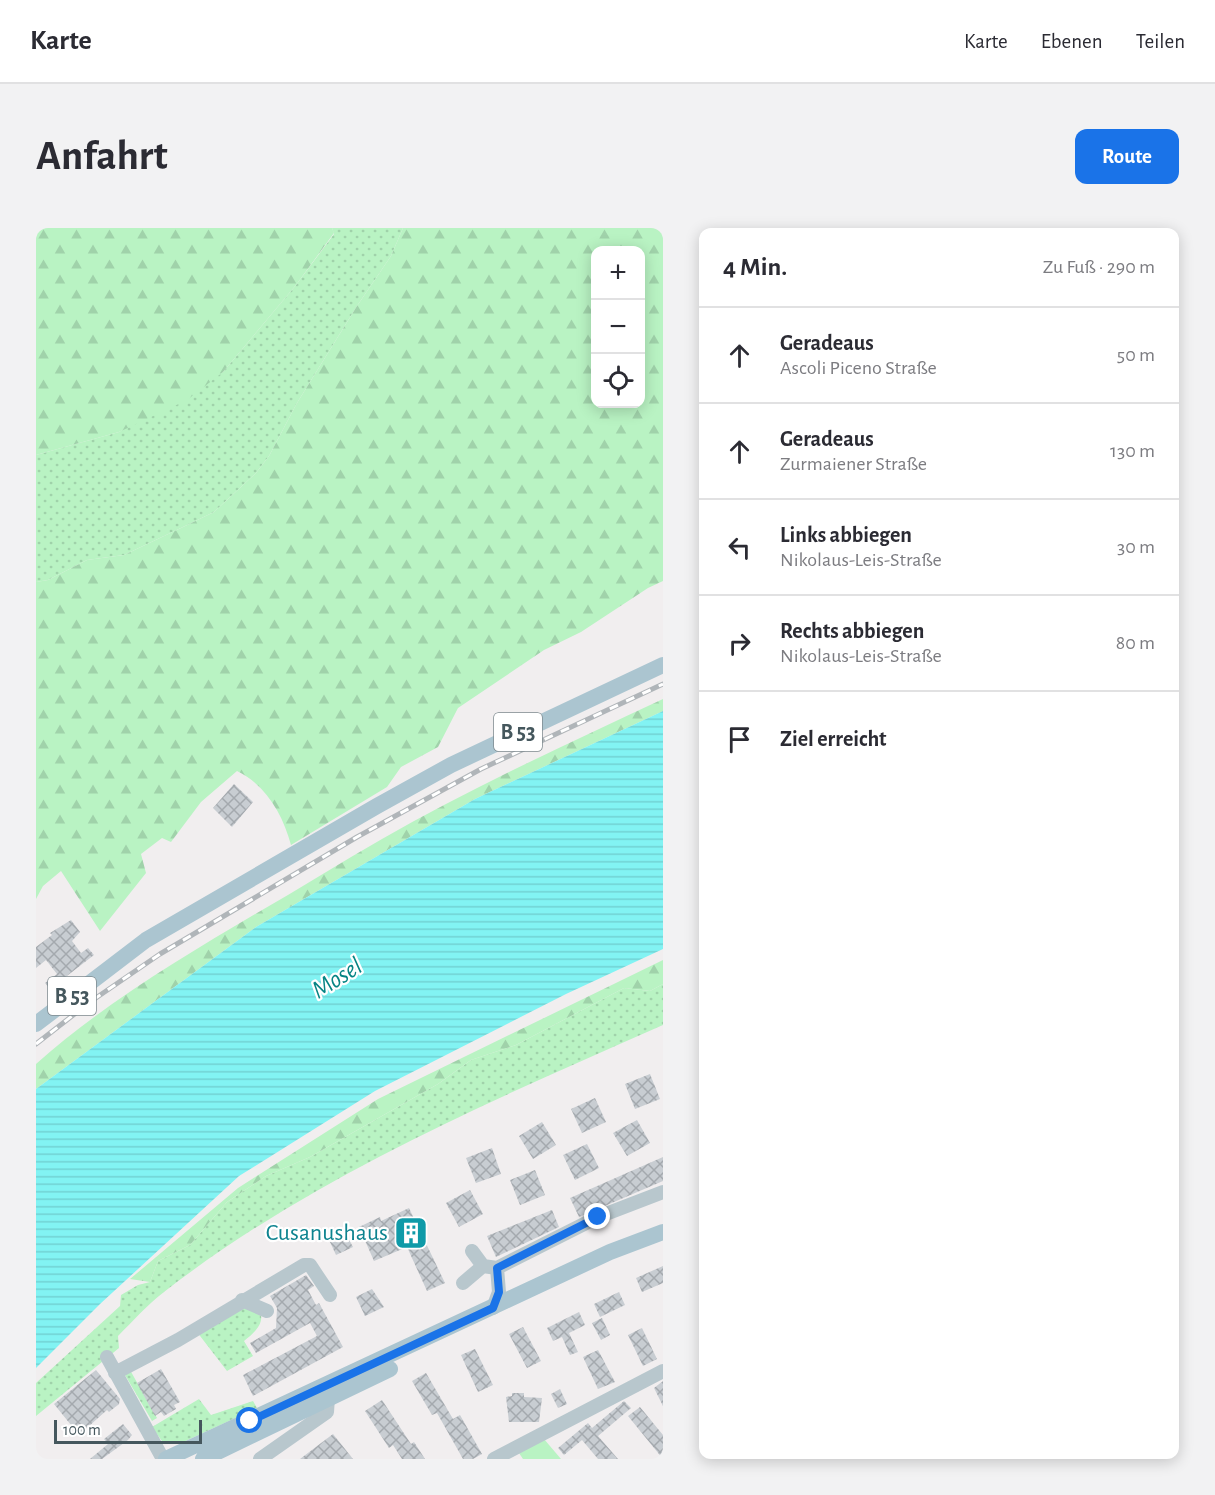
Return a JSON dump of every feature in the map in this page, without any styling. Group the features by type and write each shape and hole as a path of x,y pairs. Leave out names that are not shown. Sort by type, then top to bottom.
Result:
{"main road":[{"name":"B 53","path":"36,1024 129,952 221,895 451,765 663,665"},
{"path":"201,1459 493,1308 610,1251 663,1232"},
{"path":"165,1459 325,1393 605,1264 663,1242"}],"street":[{"path":"472,1251 483,1266 497,1268 598,1217 663,1192"},
{"path":"116,1372 163,1348 304,1265 310,1265 315,1269 330,1295"},
{"path":"463,1283 483,1266"},
{"path":"493,1308 499,1292 497,1268"},
{"path":"242,1300 267,1311"},
{"path":"107,1357 165,1459"},
{"path":"494,1459 663,1371"},
{"path":"260,1459 327,1412 325,1393"}],"green space":[{"path":"36,228 332,228 334,233 296,285 223,372 187,400 119,432 36,455"},
{"path":"332,228 403,228 391,256 357,306 297,403 269,456 256,473 214,512 124,555 87,560 48,580 36,582 36,455 119,432 223,372 296,285 334,234"},
{"path":"403,228 663,228 663,581 648,588 581,632 544,650 458,708 438,747 401,767 387,787 291,845 272,802 257,784 237,771 201,802 171,842 162,838 141,854 146,873 100,931 61,871 43,886 36,899 36,582 48,580 87,560 124,555 214,512 256,473 269,456 297,403 391,256"},
{"path":"663,699 663,711 475,799 256,927 36,1089 36,1064 61,1042 115,1002 171,965 351,857 451,801"},
{"path":"663,960 663,984 650,991 624,988 516,1045 471,1060 438,1084 310,1157 266,1176 227,1202 190,1245 158,1261 150,1282 130,1279 238,1188 378,1099"},
{"path":"663,984 663,1025 469,1112 342,1177 281,1212 221,1250 158,1297 118,1336 119,1348 36,1416 36,1383 120,1306 121,1295 138,1285 150,1282 158,1261 190,1245 227,1202 266,1176 310,1157 438,1084 471,1060 516,1045 624,988 650,991"},
{"path":"238,1306 259,1309 261,1319 255,1331 244,1341 253,1356 227,1371 197,1332"},
{"path":"130,1370 157,1418 152,1421 125,1375"},
{"path":"199,1399 211,1415 253,1401 257,1408 179,1444 164,1444 152,1427"},
{"path":"544,1439 561,1459 523,1459 519,1453"}],"water":[{"name":"Mosel","path":"663,711 663,949 566,994 375,1091 239,1176 100,1304 36,1368 36,1089 256,927 475,799"}],"building":[{"path":"234,784 253,802 232,827 213,808"},
{"path":"71,920 80,932 72,941 81,953 88,948 94,955 50,989 45,983 57,974 46,960 36,968 36,947 52,935 50,933"},
{"path":"650,1074 660,1099 635,1109 625,1084"},
{"path":"595,1098 606,1122 582,1133 571,1109"},
{"path":"637,1120 650,1143 627,1156 613,1133"},
{"path":"542,1122 556,1145 533,1159 519,1136"},
{"path":"587,1144 599,1168 575,1180 563,1155"},
{"path":"492,1148 501,1174 476,1183 466,1158"},
{"path":"663,1157 663,1181 579,1217 570,1198"},
{"path":"535,1170 545,1195 520,1205 510,1180"},
{"path":"470,1190 483,1214 459,1227 446,1203"},
{"path":"409,1208 445,1283 427,1291 407,1247 374,1261 359,1227 380,1217 381,1221"},
{"path":"552,1210 559,1227 496,1257 487,1236"},
{"path":"346,1234 353,1247 336,1255 330,1242"},
{"path":"663,1266 663,1283 642,1292 636,1278"},
{"path":"306,1275 314,1286 308,1290 316,1305 319,1303 343,1347 253,1396 243,1375 317,1336 310,1323 256,1353 250,1343 276,1328 277,1308 270,1296"},
{"path":"372,1289 384,1307 365,1316 356,1297"},
{"path":"619,1292 625,1305 600,1317 594,1304"},
{"path":"579,1312 585,1325 569,1333 578,1352 570,1355 562,1337 553,1341 547,1328"},
{"path":"602,1318 610,1335 601,1340 592,1323"},
{"path":"523,1327 541,1361 527,1368 509,1334"},
{"path":"642,1328 657,1359 643,1366 628,1335"},
{"path":"475,1349 493,1385 478,1392 461,1355"},
{"path":"598,1350 615,1382 598,1389 583,1357"},
{"path":"161,1369 180,1402 174,1405 176,1409 164,1416 161,1412 155,1416 137,1383"},
{"path":"96,1370 120,1399 119,1404 109,1412 107,1410 79,1435 54,1404"},
{"path":"426,1373 453,1419 460,1415 482,1454 473,1459 463,1459 437,1413 432,1415 412,1381"},
{"path":"663,1381 663,1406 654,1388"},
{"path":"560,1389 567,1404 558,1408 551,1394"},
{"path":"512,1393 524,1393 524,1397 542,1398 539,1422 509,1422 506,1397 512,1396"},
{"path":"382,1400 411,1444 414,1442 425,1459 402,1459 393,1445 389,1448 365,1411"},
{"path":"624,1401 631,1408 598,1436 618,1459 598,1459 582,1440 564,1455 558,1448 588,1423 592,1428"},
{"path":"640,1407 663,1435 663,1459 628,1416"},
{"path":"123,1424 132,1435 128,1440 102,1459 90,1459 108,1444 104,1439"},
{"path":"333,1434 353,1459 300,1459"}],"railway":[{"path":"36,1044 90,1002 160,954 357,837 481,769 663,684"}],"place":[{"name":"Cusanushaus","path":"411,1233"}],"route":[{"path":"250,1421 493,1308 499,1292 497,1268 598,1217"}]}
